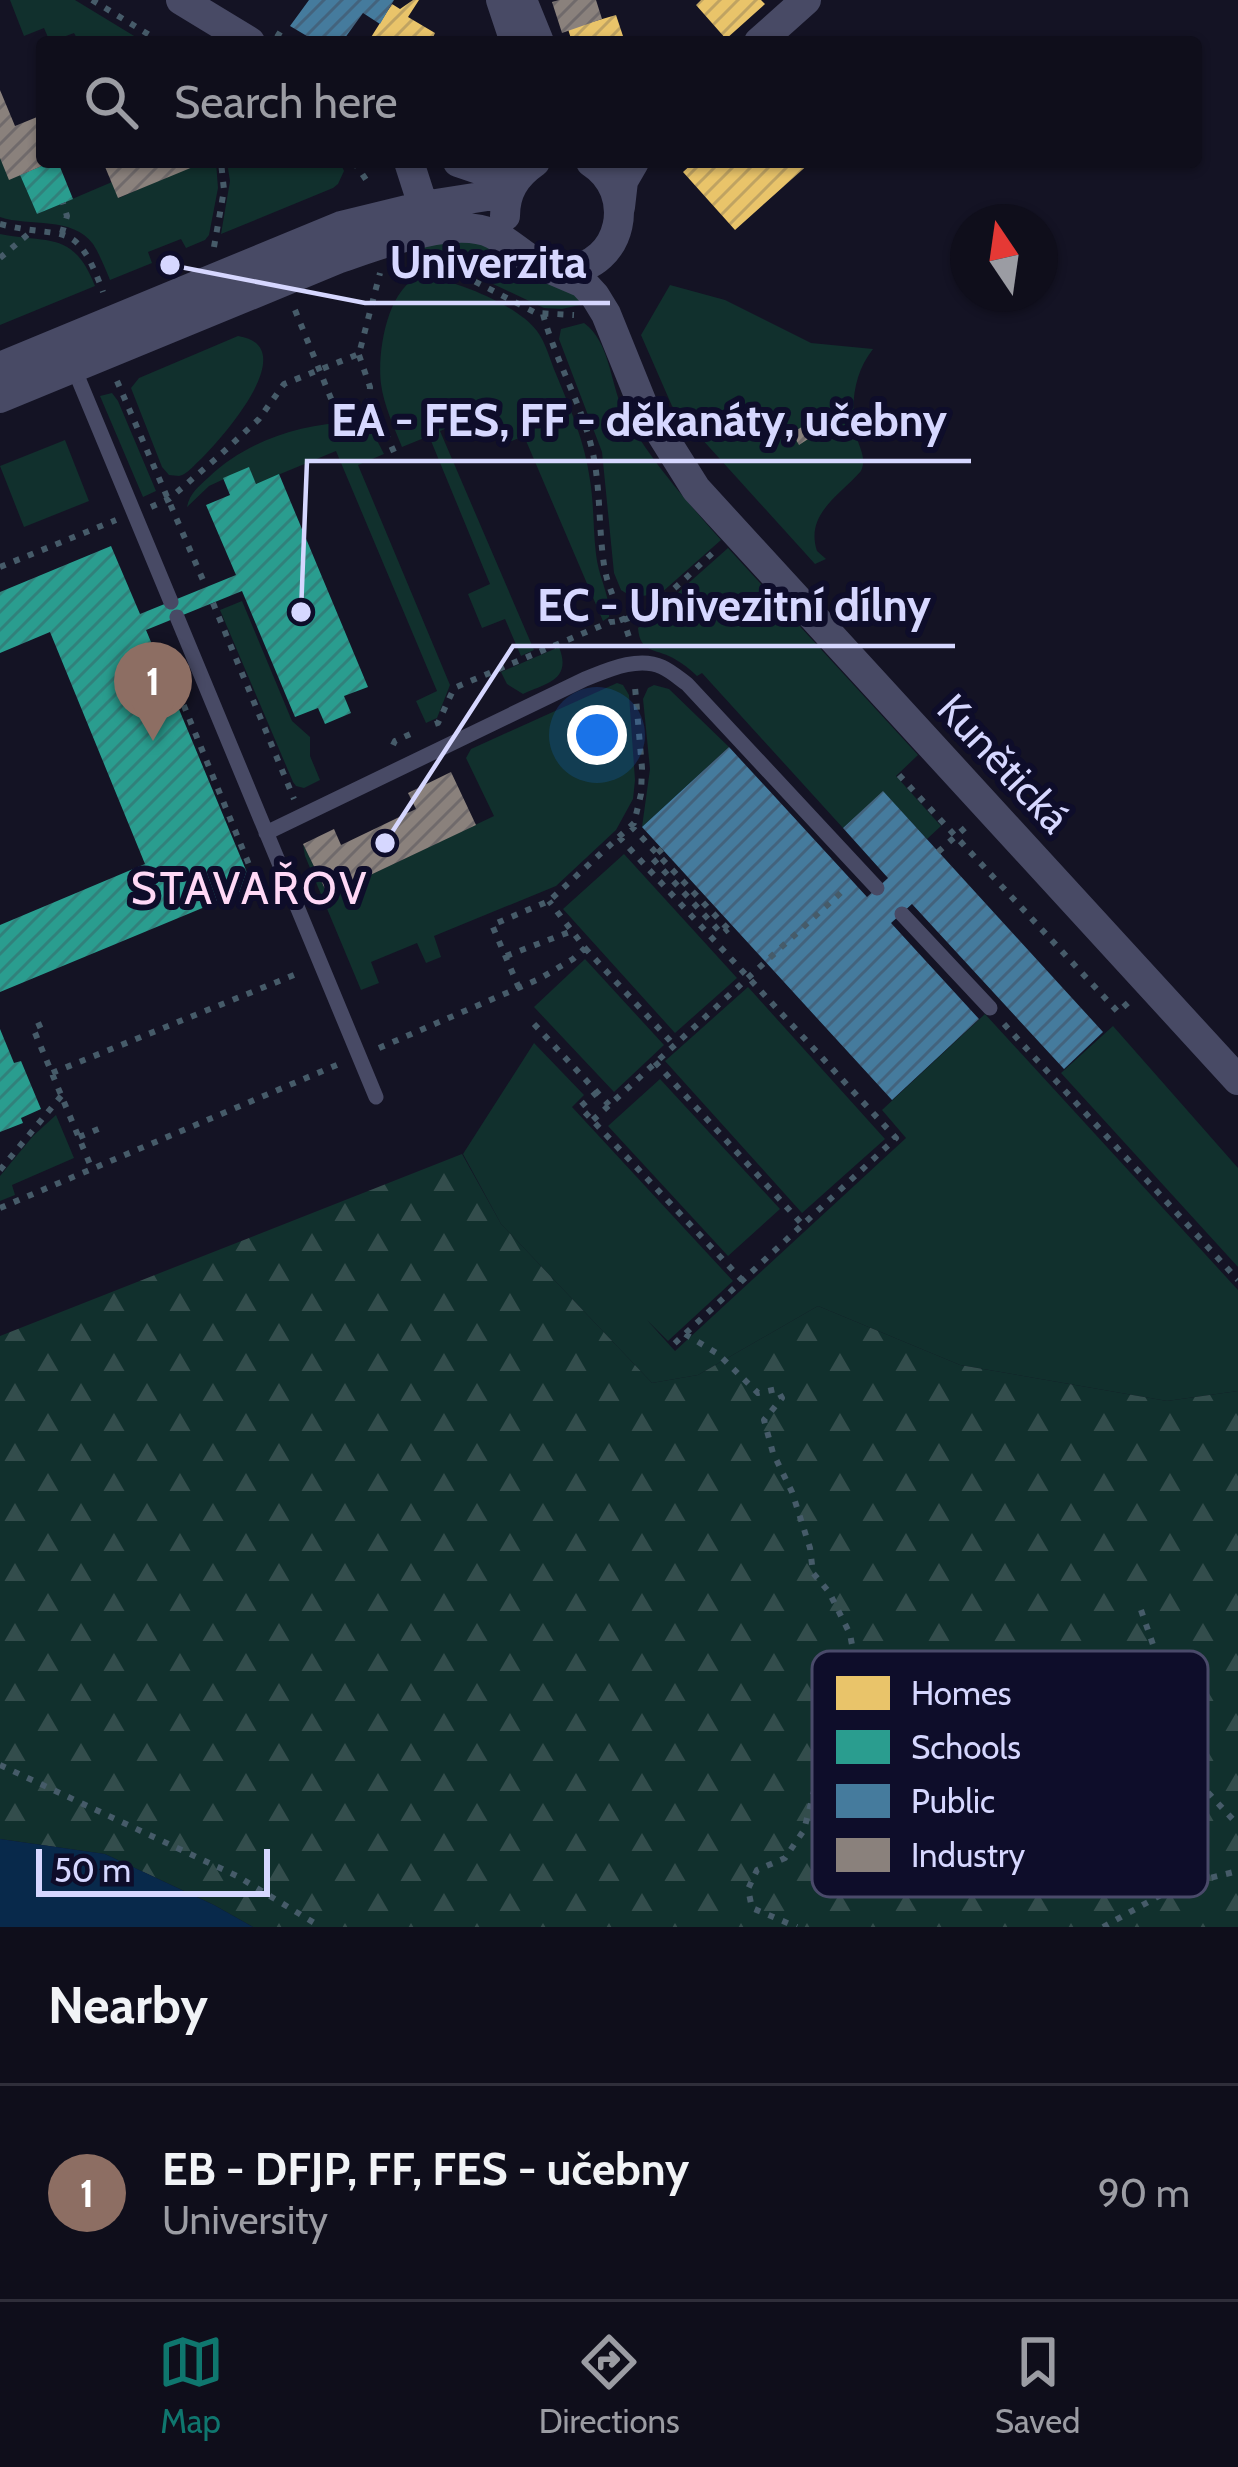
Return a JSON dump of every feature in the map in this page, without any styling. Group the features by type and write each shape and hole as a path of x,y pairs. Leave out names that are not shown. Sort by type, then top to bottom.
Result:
{"street":[{"path":"181,0 240,36"},
{"path":"501,0 512,36"},
{"path":"522,0 537,36"},
{"path":"766,36 806,0"},
{"path":"411,168 432,219"},
{"path":"487,168 520,175"},
{"path":"520,175 505,219 512,240 537,263 567,270 586,265 609,247 619,218 611,181 602,168"},
{"name":"Kunětická","path":"631,168 623,182 619,218 600,284 606,314 649,416 696,489 1238,1080"},
{"path":"0,367 68,354 392,240 520,175"},
{"name":"Kunětická","path":"432,219 488,231 537,263 583,283 606,314"},
{"path":"0,398 68,354"}],"lane":[{"path":"68,354 376,1096"},
{"path":"649,416 668,422 742,426"},
{"path":"266,833 586,679 618,666 661,666 687,684 877,888"},
{"path":"902,914 990,1008"}],"path":[{"path":"92,0 151,36"},
{"path":"214,247 224,185 222,168"},
{"path":"358,168 369,184"},
{"path":"62,233 67,216 63,203"},
{"path":"0,224 62,233 79,244 104,292"},
{"path":"0,258 33,230"},
{"path":"401,267 452,273 543,314 606,314"},
{"path":"381,270 358,354 370,387 369,410 394,452"},
{"path":"294,307 332,401 369,410"},
{"path":"519,988 492,925 549,901 632,826 642,768 633,664 625,621 604,566 591,444 543,314"},
{"path":"0,567 169,499 259,419 284,384 358,354"},
{"path":"116,379 206,587"},
{"path":"385,754 395,741 438,723 454,688 610,622 625,621 646,610 705,560"},
{"path":"899,775 1118,1012 1149,983"},
{"path":"292,796 311,788"},
{"path":"632,826 728,929 722,934 652,858 662,849"},
{"path":"619,837 896,1138 674,1344"},
{"path":"593,1120 863,873"},
{"path":"549,901 585,948 674,1045"},
{"path":"506,956 572,931"},
{"path":"0,1208 519,988 585,948"},
{"path":"52,1073 300,972"},
{"path":"990,1008 1238,1280"},
{"path":"42,1024 33,1028 92,1169"},
{"path":"534,1024 609,1105"},
{"path":"655,1062 802,1225"},
{"path":"596,1092 580,1106 742,1280"},
{"path":"0,1170 62,1095"},
{"path":"79,1137 101,1128"},
{"path":"685,1334 718,1354 758,1393 778,1389 782,1398 764,1420 773,1453 792,1492 813,1573 830,1592 854,1651"},
{"path":"1141,1610 1155,1651"},
{"path":"0,1766 237,1876 321,1927"},
{"path":"1208,1792 1238,1825"},
{"path":"797,1927 752,1908 748,1889 757,1870 785,1858 804,1830 812,1799"},
{"path":"1208,1878 1238,1870"},
{"path":"1103,1927 1157,1897"}],"green space":[{"path":"10,0 75,0 134,36 47,36 44,28 24,36"},
{"path":"0,158 20,175 37,214 112,182 119,198 186,168 216,168 218,188 205,240 186,248 181,239 148,252 152,263 110,280 96,248 74,229 0,217"},
{"path":"228,168 344,171 333,188 221,234"},
{"path":"0,234 68,248 87,268 95,286 0,325"},
{"path":"464,237 497,249 536,281 568,287 584,304 544,308 455,266 417,258 407,245"},
{"path":"421,276 484,295 528,321 545,346 585,452 597,562 609,609 603,621 524,436 502,445 487,411 440,431 534,650 521,656 505,619 482,628 468,594 490,584 429,436 402,447 384,400 380,371 387,322 400,293"},
{"path":"670,285 725,300 811,343 873,349 861,368 854,400 863,466 826,506 816,526 817,551 826,559 815,564 672,406 641,335"},
{"path":"584,323 604,351 632,426 668,478 721,540 660,594 632,597 621,590 614,573 602,452 559,339 561,329"},
{"path":"238,336 256,343 263,356 252,393 202,458 182,475 169,475 131,388 139,378"},
{"path":"112,393 156,491 143,497 100,396"},
{"path":"351,422 372,434 384,454 358,465 450,685 437,718 426,723 416,701 437,691 336,451 256,484 248,468 209,486 187,507 192,494 209,477 257,444 313,426"},
{"path":"65,440 89,501 24,527 0,466"},
{"path":"728,548 918,755 896,776 941,826 927,839 883,792 843,828 702,673 697,676 642,642 638,628"},
{"path":"242,601 292,721 310,737 310,756 320,780 304,788 293,782 220,610"},
{"path":"559,647 562,667 555,679 523,694 507,684 501,672"},
{"path":"617,683 629,695 635,780 633,799 616,830 556,886 434,936 441,957 426,963 417,943 371,962 379,983 361,990 303,844 328,895 494,816 466,758 471,749"},
{"path":"654,685 669,689 729,747 642,827 650,769 643,699"},
{"path":"624,854 737,978 675,1033 563,909"},
{"path":"585,959 664,1045 614,1092 534,1007"},
{"path":"748,987 885,1139 802,1213 665,1061"},
{"path":"985,1014 1238,1290 1238,1391 1167,1401 960,1365 818,1306 698,1375 652,1383 501,1224 463,1154 534,1043 584,1095 572,1107 733,1281 668,1341 647,1320 675,1351 906,1138 882,1110"},
{"path":"1113,1026 1238,1168 1238,1267 1061,1073"},
{"path":"660,1079 780,1209 728,1256 608,1126"},
{"path":"56,1115 74,1158 12,1185 15,1195 0,1201 0,1176"},
{"path":"462,1154 501,1224 652,1383 698,1375 818,1306 960,1365 1167,1401 1238,1391 1238,1927 253,1927 105,1854 0,1839 0,1336"}],"water":[{"path":"0,1839 105,1854 253,1927 0,1927"}],"building: Homes":[{"path":"419,0 408,17 434,36 372,36 392,4 400,9"},
{"path":"701,0 761,0 765,4 729,36 723,36 696,5"},
{"path":"616,15 623,36 570,36 568,29"},
{"path":"687,168 804,168 735,230 683,172"}],"building: Schools":[{"path":"37,168 60,168 73,199 37,214 20,175"},
{"path":"249,467 256,484 279,474 368,687 344,696 351,713 325,724 318,708 295,717 242,591 146,630 253,887 0,992 0,925 145,864 50,632 0,653 0,592 111,546 140,614 236,575 206,505 230,495 223,478"},
{"path":"0,1029 14,1063 21,1061 41,1109 0,1132"}],"building: Public":[{"path":"309,0 394,0 380,24 363,13 346,36 307,36 290,26"},
{"path":"729,747 867,897 888,878 843,828 883,791 1103,1032 1064,1069 912,904 891,923 979,1019 892,1100 642,827"}],"building: Industry":[{"path":"596,0 602,19 562,33 552,2"},
{"path":"0,90 15,126 36,117 37,168 9,180 0,158"},
{"path":"106,168 190,168 118,198"},
{"path":"818,417 825,428 799,445 792,433"},
{"path":"451,772 476,825 328,895 303,844 334,829 341,845 416,809 408,793"}],"place":[{"name":"Univerzita","path":"170,265"},
{"name":"EA - FES, FF - děkanáty, učebny","path":"301,612"},
{"name":"EB - DFJP, FF, FES - učebny","path":"153,741"},
{"name":"EC - Univezitní dílny","path":"385,843"}],"district":[{"name":"STAVAŘOV","path":"250,888"}]}
